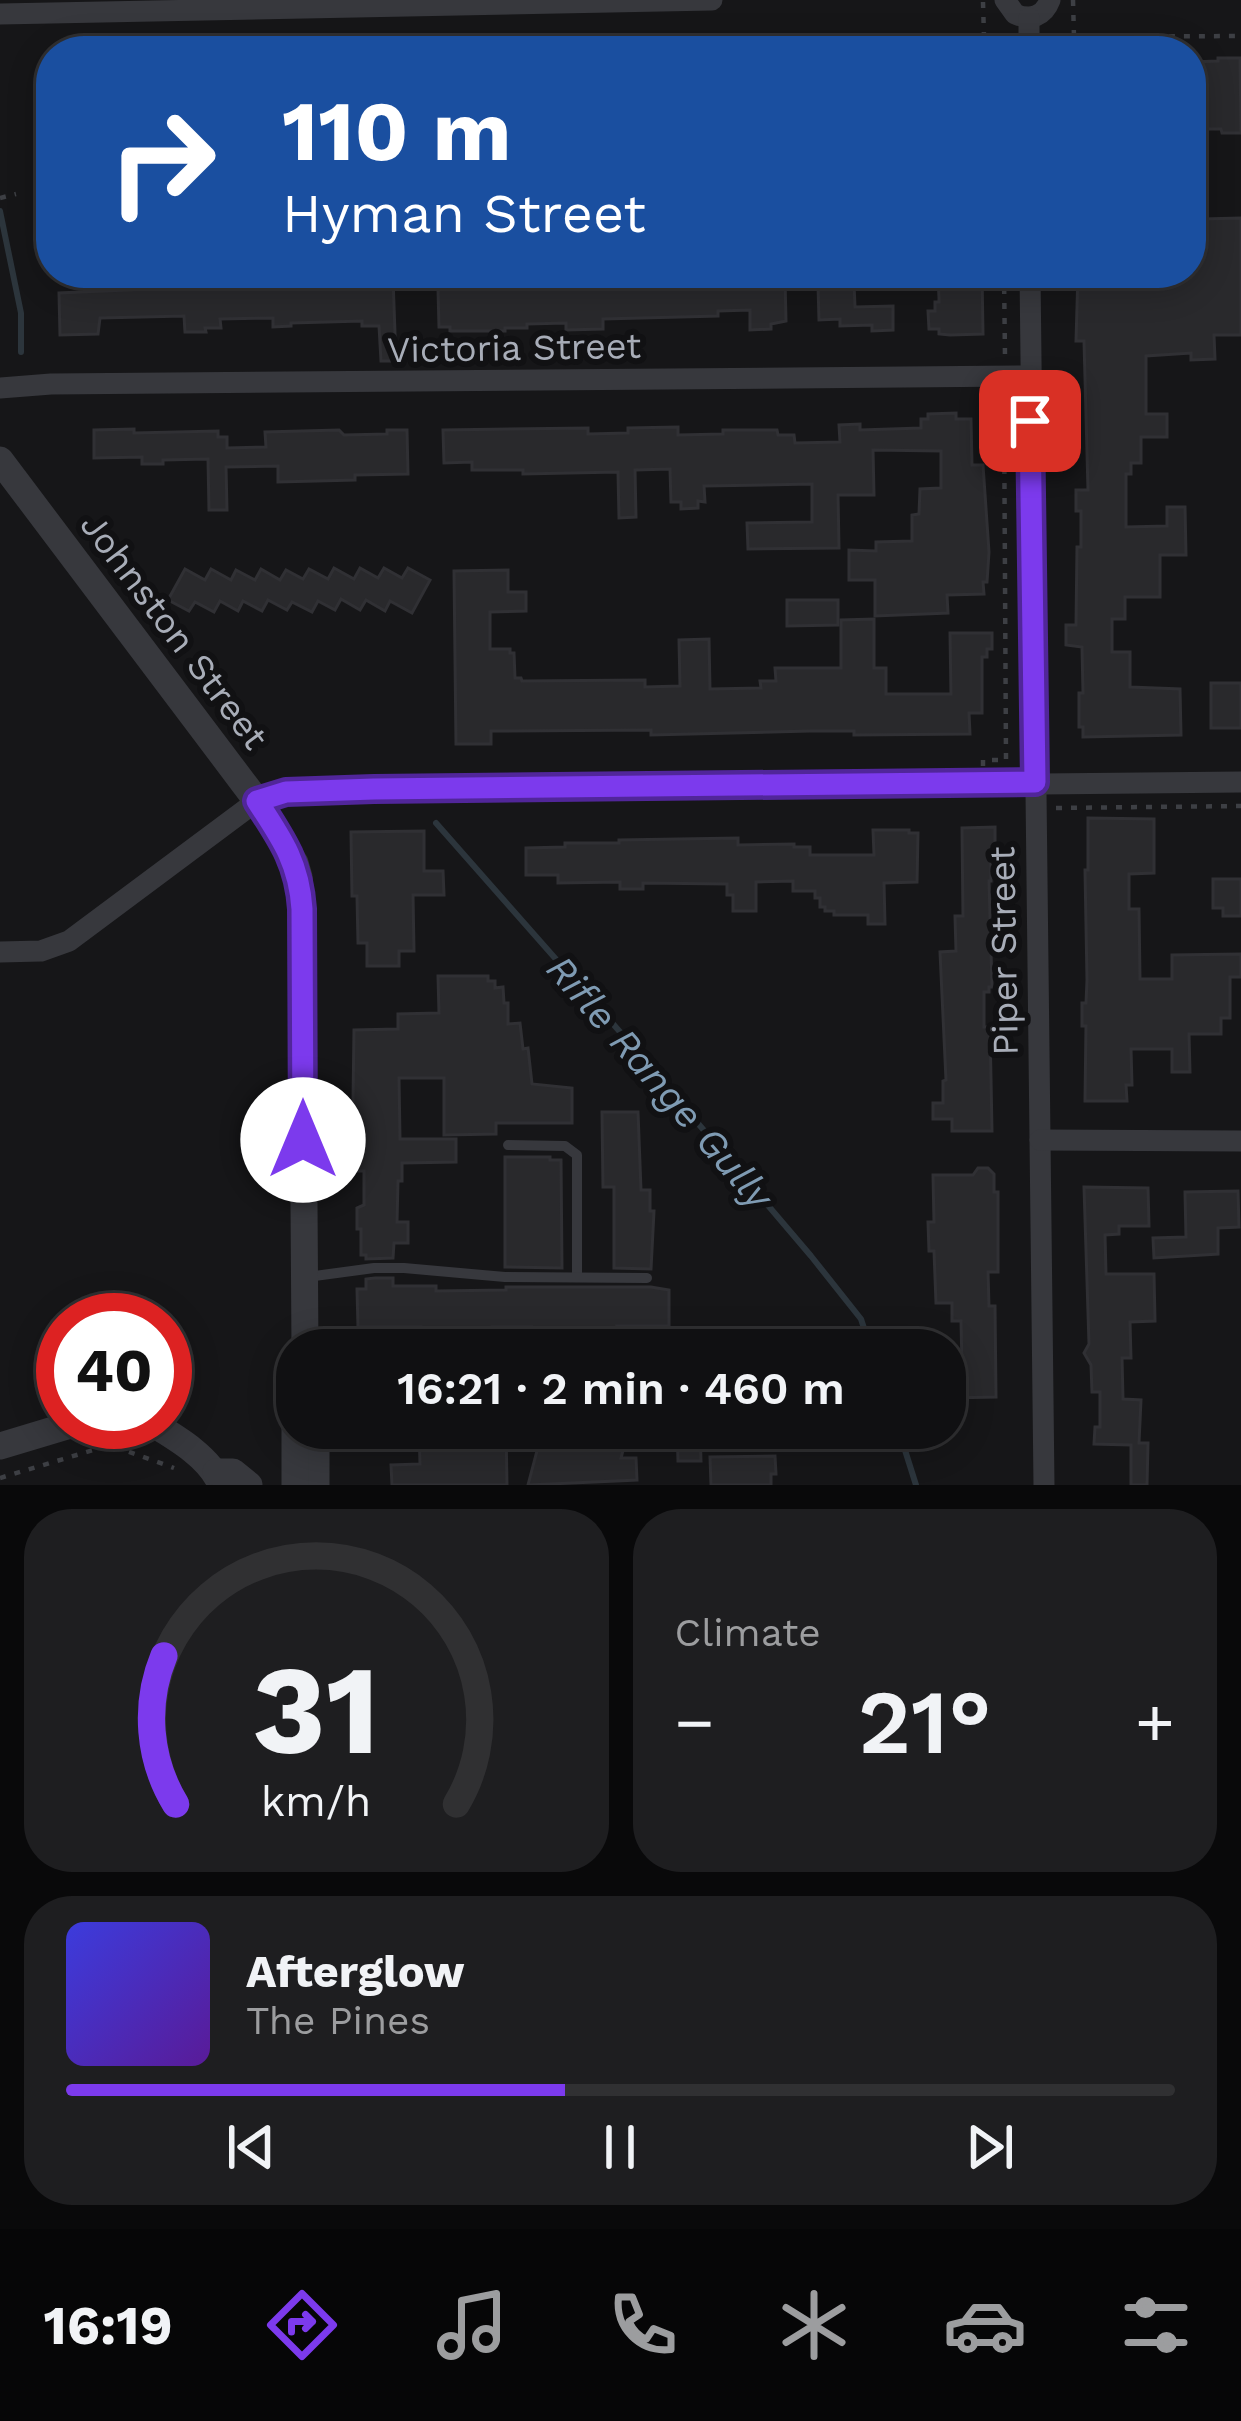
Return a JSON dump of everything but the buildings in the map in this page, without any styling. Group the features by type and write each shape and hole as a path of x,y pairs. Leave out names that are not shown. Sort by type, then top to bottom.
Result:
{"street":[{"path":"0,14 70,6 712,0"},
{"path":"1005,0 1015,14 1029,18 1042,13 1050,0"},
{"path":"1021,36 1029,18"},
{"name":"Piper Street","path":"1030,288 1044,1485"},
{"name":"Victoria Street","path":"0,388 1004,365 1030,376"},
{"name":"Johnston Street","path":"0,460 257,801 288,848 299,878 305,1329"},
{"path":"0,952 41,950 69,941 257,801 286,792 1241,782"},
{"path":"1040,1140 1241,1141"},
{"path":"0,1446 36,1435"},
{"path":"186,1449 218,1478 233,1472 249,1485"},
{"path":"296,1449 296,1485"},
{"path":"316,1449 316,1485"}],"lane":[{"path":"508,1145 565,1146 578,1154 578,1277"},
{"path":"304,1278 404,1268 506,1277 647,1279"}],"path":[{"path":"983,0 984,36"},
{"path":"1073,0 1074,36"},
{"path":"1206,36 1241,36"},
{"path":"0,198 16,194"},
{"path":"983,768 983,760 1006,760 1004,288"},
{"path":"1048,808 1241,806"},
{"path":"0,1478 110,1444 183,1471"}],"waterway":[{"name":"Rifle Range Gully","path":"0,211 21,313 21,352"},
{"name":"Rifle Range Gully","path":"436,823 811,1256 864,1329"},
{"name":"Rifle Range Gully","path":"905,1449 916,1485"}],"route":[{"path":"303,1140 299,878 288,848 257,801 286,792 374,789 1035,782 1030,421"}]}
